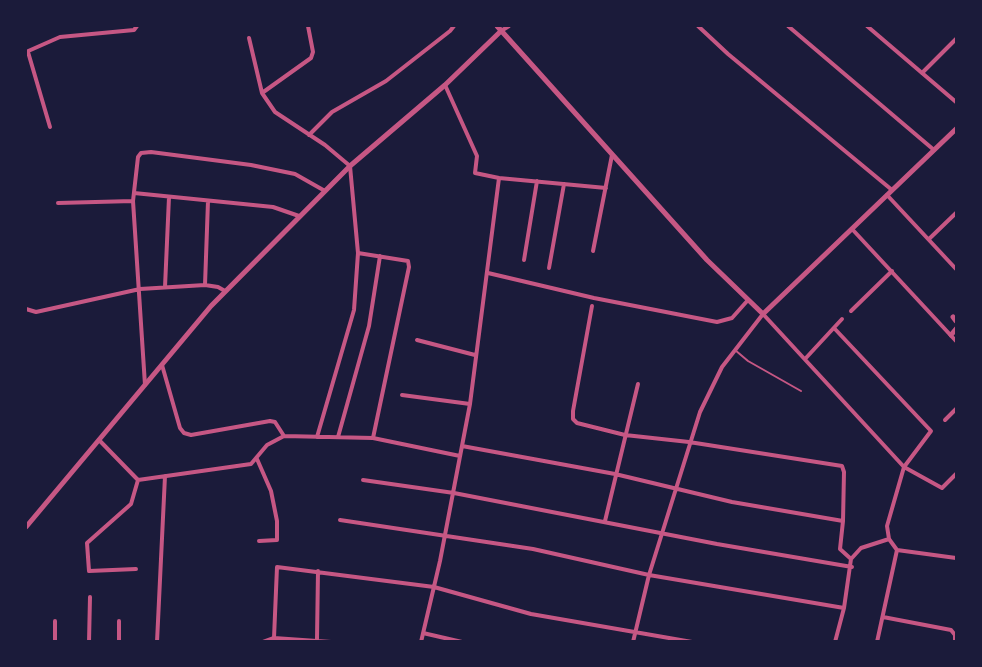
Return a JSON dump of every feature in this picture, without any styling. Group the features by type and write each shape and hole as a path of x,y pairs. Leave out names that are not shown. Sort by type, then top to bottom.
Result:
{"street":[{"path":"50,127 26,52 60,37 134,30 137,26"},
{"path":"262,93 311,58 313,52 308,26"},
{"path":"309,135 332,112 386,81 450,32 454,26"},
{"path":"497,26 707,260 763,314 904,467 942,488 957,474"},
{"path":"26,527 225,291 350,166 445,85 509,26"},
{"path":"698,26 728,54 892,190"},
{"path":"788,26 934,150"},
{"path":"867,26 957,102"},
{"path":"249,38 262,93 282,119 309,135 350,166 358,253 354,310 317,437"},
{"path":"922,73 957,39"},
{"path":"445,85 477,156 475,173 500,178 606,188"},
{"path":"633,642 649,575 689,442 711,387 763,314 957,129"},
{"path":"145,386 133,201 138,157 141,153 151,152 295,174 325,191"},
{"path":"593,250 612,155"},
{"path":"421,642 445,536 470,404 500,178"},
{"path":"524,260 537,182"},
{"path":"549,268 564,184"},
{"path":"134,192 273,207 299,216"},
{"path":"887,195 957,269"},
{"path":"165,287 169,196"},
{"path":"57,203 133,201"},
{"path":"205,285 208,201"},
{"path":"928,239 957,213"},
{"path":"852,229 957,341"},
{"path":"358,253 408,261 409,267 373,438"},
{"path":"338,437 369,326 380,256"},
{"path":"851,311 892,271"},
{"path":"488,273 594,298 717,322 732,318 748,300"},
{"path":"26,309 36,312 140,289 205,285 218,287 225,291"},
{"path":"592,306 573,418 577,423 625,435 689,442 842,466 844,472 843,521 840,549 851,559 852,567 835,642"},
{"path":"804,359 842,320"},
{"path":"834,328 931,431 904,467 887,526 889,539 897,550 957,558"},
{"path":"951,335 957,329"},
{"path":"417,340 475,355"},
{"path":"162,365 180,428 184,433 191,435 270,421 274,422 284,436"},
{"path":"605,521 638,384"},
{"path":"402,395 470,404"},
{"path":"945,420 957,409"},
{"path":"138,480 242,467 257,459 267,445 284,436 373,438 461,456"},
{"path":"99,440 138,480"},
{"path":"462,446 615,474 732,502 843,521"},
{"path":"257,459 271,491 277,521 277,540 259,541"},
{"path":"157,642 165,476"},
{"path":"136,569 89,571 87,543 131,504 138,480"},
{"path":"363,480 453,493 852,567"},
{"path":"340,520 533,549 649,575 844,608"},
{"path":"851,559 861,548 889,539"},
{"path":"877,642 897,550"},
{"path":"274,638 277,567 434,587 531,614 692,642"},
{"path":"317,639 318,571"},
{"path":"88,642 90,597"},
{"path":"883,617 951,630 956,635 956,642"},
{"path":"55,621 56,642"},
{"path":"119,621 119,642"},
{"path":"423,633 462,642"},
{"path":"263,642 274,638 317,639 331,642"}],"lane":[{"path":"735,351 801,391"}]}
